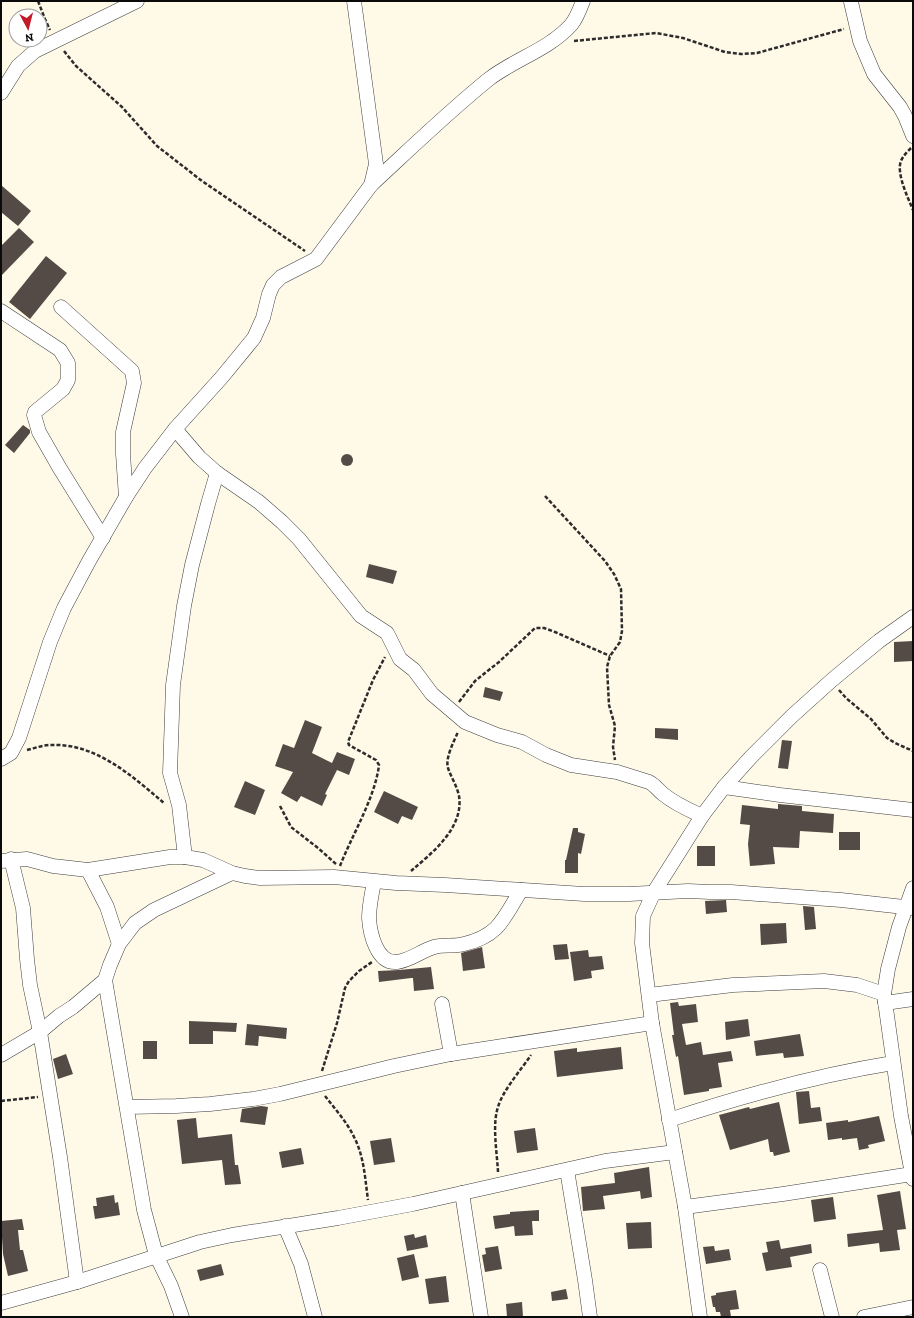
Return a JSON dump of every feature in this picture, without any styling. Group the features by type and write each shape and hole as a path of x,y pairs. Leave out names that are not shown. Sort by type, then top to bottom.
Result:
{"street":[{"path":"1,93 18,66 36,51 137,1"},
{"path":"354,1 375,158 371,185"},
{"path":"6,756 16,744 24,727 50,642 64,608 89,561 126,497 145,468 175,429 222,377 254,338 263,318 269,294 273,285 281,277 316,259 371,185 427,133 491,78 514,63 542,48 572,24 583,1"},
{"path":"854,1 856,26 860,41 874,74 902,111 913,136"},
{"path":"61,307 121,360 132,371 134,376 134,383 123,432 126,497"},
{"path":"1,311 60,350 66,358 68,363 68,380 63,389 35,412 34,416 39,432 49,451 103,538"},
{"path":"175,429 199,457 217,473 242,490 282,522 299,538 361,616 387,633 400,660 414,670 432,694 465,722 497,735 522,742 546,755 571,765 617,772 652,783 663,794 675,802 702,816"},
{"path":"185,857 179,804 170,773 173,685 184,606 192,565 217,473"},
{"path":"700,1317 685,1207 652,1022 644,961 642,929 643,916 654,892 702,816 724,787 772,735 832,680 879,641 913,617"},
{"path":"724,787 780,796 913,810"},
{"path":"77,1282 60,1158 40,1032 30,985 23,908 6,860 27,859 53,866 88,870 170,857 185,857 203,860 232,873 260,878 334,877 374,882 453,885 584,894 630,894 688,891 731,892 910,907"},
{"path":"88,870 107,907 119,944"},
{"path":"182,1317 156,1255 144,1210 105,980 119,944 135,923 154,910 232,873"},
{"path":"374,882 369,918 376,948 387,960 397,962 410,958 432,947 441,945 464,945 481,939 498,928 521,890"},
{"path":"685,1207 913,1176 884,999 888,970 899,927 910,907 913,888"},
{"path":"1,1054 40,1032 59,1016 73,1008 105,980"},
{"path":"649,995 733,985 824,981 856,985 884,999 913,999"},
{"path":"442,1004 451,1054"},
{"path":"127,1107 210,1104 253,1099 451,1054 652,1022"},
{"path":"669,1120 698,1110 814,1079 862,1068 894,1063"},
{"path":"1,1303 77,1282 156,1255 200,1242 370,1212 605,1161 675,1152"},
{"path":"567,1170 590,1317"},
{"path":"462,1193 481,1317"},
{"path":"285,1226 301,1264 315,1317"},
{"path":"820,1270 832,1317"},
{"path":"864,1317 913,1307"}],"path":[{"path":"38,1 56,41 76,66 122,107 157,146 202,181 316,259"},
{"path":"572,42 656,33 683,38 725,52 741,54 757,53 856,26"},
{"path":"913,146 902,159 900,167 913,210"},
{"path":"545,496 605,561 619,583 622,598 622,631 618,646 610,656 607,666 609,705 615,726 614,750 617,772"},
{"path":"452,712 475,682 499,662 533,628 544,628 610,656"},
{"path":"280,806 291,827 339,867 368,800 379,765 376,760 350,745 348,740 391,640"},
{"path":"832,680 846,698 871,719 887,738 913,751"},
{"path":"396,883 429,855 453,828 456,822 458,796 447,763 451,748 465,722"},
{"path":"6,756 51,745 72,747 106,759 124,770 160,799 182,823"},
{"path":"370,1212 365,1172 355,1137 316,1085 331,1044 345,988 349,981 359,971 381,955"},
{"path":"498,1184 496,1136 498,1107 511,1084 540,1040"},
{"path":"1,1101 49,1096"}],"building":[{"path":"1,185 31,211 18,226 1,212"},
{"path":"19,228 34,242 1,276 1,246"},
{"path":"46,256 67,273 30,319 9,302"},
{"path":"23,425 30,430 30,433 14,453 5,445"},
{"path":"347,454 351,456 353,460 351,464 347,466 343,464 341,460 343,456"},
{"path":"369,564 397,571 393,584 366,577"},
{"path":"913,641 913,661 894,662 894,642"},
{"path":"485,687 503,692 500,701 483,697"},
{"path":"305,720 322,727 312,753 332,763 337,752 355,759 349,775 337,770 325,794 327,795 322,806 301,796 297,802 281,793 293,772 275,766 283,744 294,748"},
{"path":"655,728 678,729 678,740 655,738"},
{"path":"782,740 792,741 788,769 778,768"},
{"path":"245,781 265,790 255,815 234,807"},
{"path":"384,791 418,807 412,820 402,816 398,824 374,812"},
{"path":"778,804 802,806 802,811 834,814 833,833 800,831 799,848 773,847 775,864 750,866 748,844 750,825 740,824 742,805 778,809"},
{"path":"573,828 578,828 578,832 585,834 581,854 578,853 578,873 565,873 565,860"},
{"path":"839,832 860,832 860,850 839,850"},
{"path":"697,846 715,846 715,866 697,866"},
{"path":"726,900 727,912 706,914 705,901"},
{"path":"803,906 814,907 816,929 805,930"},
{"path":"786,923 787,943 761,945 760,924"},
{"path":"567,944 569,959 555,960 553,945"},
{"path":"482,947 485,968 463,971 461,953"},
{"path":"588,950 589,957 602,956 604,969 591,971 592,978 574,981 570,952"},
{"path":"431,967 434,989 414,991 413,978 379,982 378,971"},
{"path":"678,1002 679,1006 696,1004 698,1022 682,1024 686,1045 701,1042 703,1055 731,1051 733,1061 718,1063 722,1087 709,1089 709,1091 684,1095 678,1056 676,1057 672,1035 674,1035 670,1003"},
{"path":"748,1019 750,1036 726,1040 725,1022"},
{"path":"189,1021 237,1023 236,1032 213,1031 213,1044 189,1044"},
{"path":"247,1024 287,1028 286,1039 259,1036 258,1046 245,1045"},
{"path":"800,1034 804,1056 784,1058 783,1053 756,1056 754,1041"},
{"path":"143,1041 157,1041 157,1059 143,1059"},
{"path":"621,1047 623,1069 557,1077 554,1051 577,1048 577,1052"},
{"path":"66,1054 73,1074 58,1079 53,1059"},
{"path":"809,1091 811,1108 820,1107 822,1121 799,1124 796,1092"},
{"path":"779,1102 790,1152 774,1156 773,1152 770,1152 768,1139 730,1150 719,1115 749,1107 750,1109"},
{"path":"261,1106 268,1107 265,1125 240,1122 242,1109"},
{"path":"879,1116 885,1141 868,1145 869,1148 859,1150 857,1138 828,1140 826,1123 848,1120 848,1122"},
{"path":"196,1118 198,1138 232,1134 235,1165 238,1165 241,1184 225,1185 222,1160 182,1164 177,1120"},
{"path":"535,1128 538,1150 517,1153 514,1131"},
{"path":"391,1138 395,1162 374,1165 370,1141"},
{"path":"301,1148 304,1164 282,1168 279,1152"},
{"path":"649,1167 652,1197 641,1199 640,1191 603,1196 605,1209 583,1211 581,1187 615,1183 614,1173"},
{"path":"900,1191 906,1229 897,1230 900,1250 880,1252 879,1243 848,1247 847,1234 883,1230 877,1195"},
{"path":"114,1195 115,1203 118,1202 120,1215 95,1219 93,1206 97,1206 96,1198"},
{"path":"833,1197 836,1219 814,1222 811,1200"},
{"path":"539,1210 539,1221 532,1221 533,1235 515,1236 514,1226 495,1229 493,1216 510,1214 510,1212"},
{"path":"22,1219 24,1230 18,1230 20,1250 23,1250 28,1271 8,1276 3,1254 1,1221"},
{"path":"651,1222 652,1248 628,1249 626,1223"},
{"path":"414,1234 415,1238 426,1235 428,1247 407,1251 404,1236"},
{"path":"779,1240 781,1249 811,1244 812,1253 790,1257 792,1267 766,1271 762,1253 768,1252 766,1242"},
{"path":"498,1246 502,1269 485,1272 482,1255 486,1254 485,1248"},
{"path":"714,1246 715,1251 729,1249 731,1260 706,1264 703,1247"},
{"path":"414,1254 419,1277 402,1281 397,1258"},
{"path":"221,1264 224,1275 200,1281 197,1270"},
{"path":"446,1276 449,1302 429,1304 425,1279"},
{"path":"566,1289 568,1299 552,1301 551,1292"},
{"path":"736,1290 739,1309 730,1310 731,1317 721,1317 720,1312 716,1312 715,1307 713,1307 711,1296 716,1295 716,1293"},
{"path":"522,1302 523,1317 507,1317 506,1304"}]}
